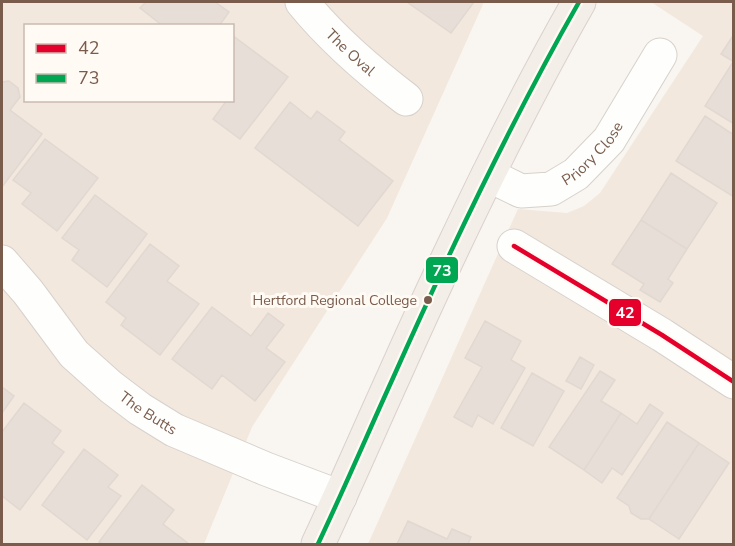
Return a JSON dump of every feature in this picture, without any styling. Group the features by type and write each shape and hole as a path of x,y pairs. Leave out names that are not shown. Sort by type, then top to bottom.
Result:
{"main road":[{"path":"318,544 488,175 543,66 579,2"}],"street":[{"name":"The Oval","path":"302,2 357,60 406,99"},
{"name":"Priory Close","path":"488,175 522,191 551,189 576,174 609,140 660,55"},
{"path":"514,246 662,335 734,382"},
{"name":"The Butts","path":"2,262 28,292 74,354 140,409 174,429 340,498"}],"shaded area":[{"path":"2,2 484,2 387,218 252,427 204,544 2,544"},
{"path":"651,2 733,2 733,544 368,544 518,209 567,213 584,206 600,193 703,36"}],"building":[{"path":"146,2 215,2 229,12 220,24 160,24 140,8"},
{"path":"407,2 474,2 451,33"},
{"path":"734,34 734,62 721,54"},
{"path":"234,36 288,77 240,139 213,119 226,102 234,102"},
{"path":"734,62 734,124 705,106"},
{"path":"9,81 18,88 20,97 10,110 42,134 2,187 2,82"},
{"path":"290,102 311,119 317,111 345,132 339,140 393,181 358,226 255,148"},
{"path":"705,116 734,135 734,197 676,161"},
{"path":"45,139 98,178 57,231 22,204 31,193 13,180"},
{"path":"671,173 717,203 687,249 641,220"},
{"path":"95,195 147,234 107,287 72,260 79,250 62,238"},
{"path":"641,220 687,249 668,279 673,283 660,302 640,290 644,284 612,264"},
{"path":"150,244 179,266 167,281 199,304 160,355 121,325 126,318 106,302"},
{"path":"212,307 251,336 268,313 284,325 266,348 285,362 255,401 222,375 212,389 172,359"},
{"path":"485,321 521,341 511,360 525,368 493,424 478,415 472,427 454,417 482,367 465,358"},
{"path":"580,357 594,365 581,389 566,381"},
{"path":"600,371 615,380 601,401 621,413 584,470 549,447"},
{"path":"532,373 564,391 533,446 501,428"},
{"path":"2,387 14,396 2,413"},
{"path":"24,403 61,431 52,443 64,452 20,510 2,496 2,432"},
{"path":"650,404 663,413 622,475 612,468 602,483 584,470 621,413 637,424"},
{"path":"667,422 699,443 649,519 641,519 631,513 629,506 617,498"},
{"path":"699,443 729,463 679,539 649,519"},
{"path":"84,449 118,475 108,487 121,496 87,540 42,505"},
{"path":"142,485 174,510 163,524 189,544 103,544 99,542"},
{"path":"408,521 447,539 452,529 471,537 468,544 397,544"}],"transit line":[{"name":"73","path":"318,544 459,235 505,140 579,2"},
{"name":"42","path":"514,246 662,335 734,382"}],"place":[{"name":"Hertford Regional College","path":"428,300"}]}
